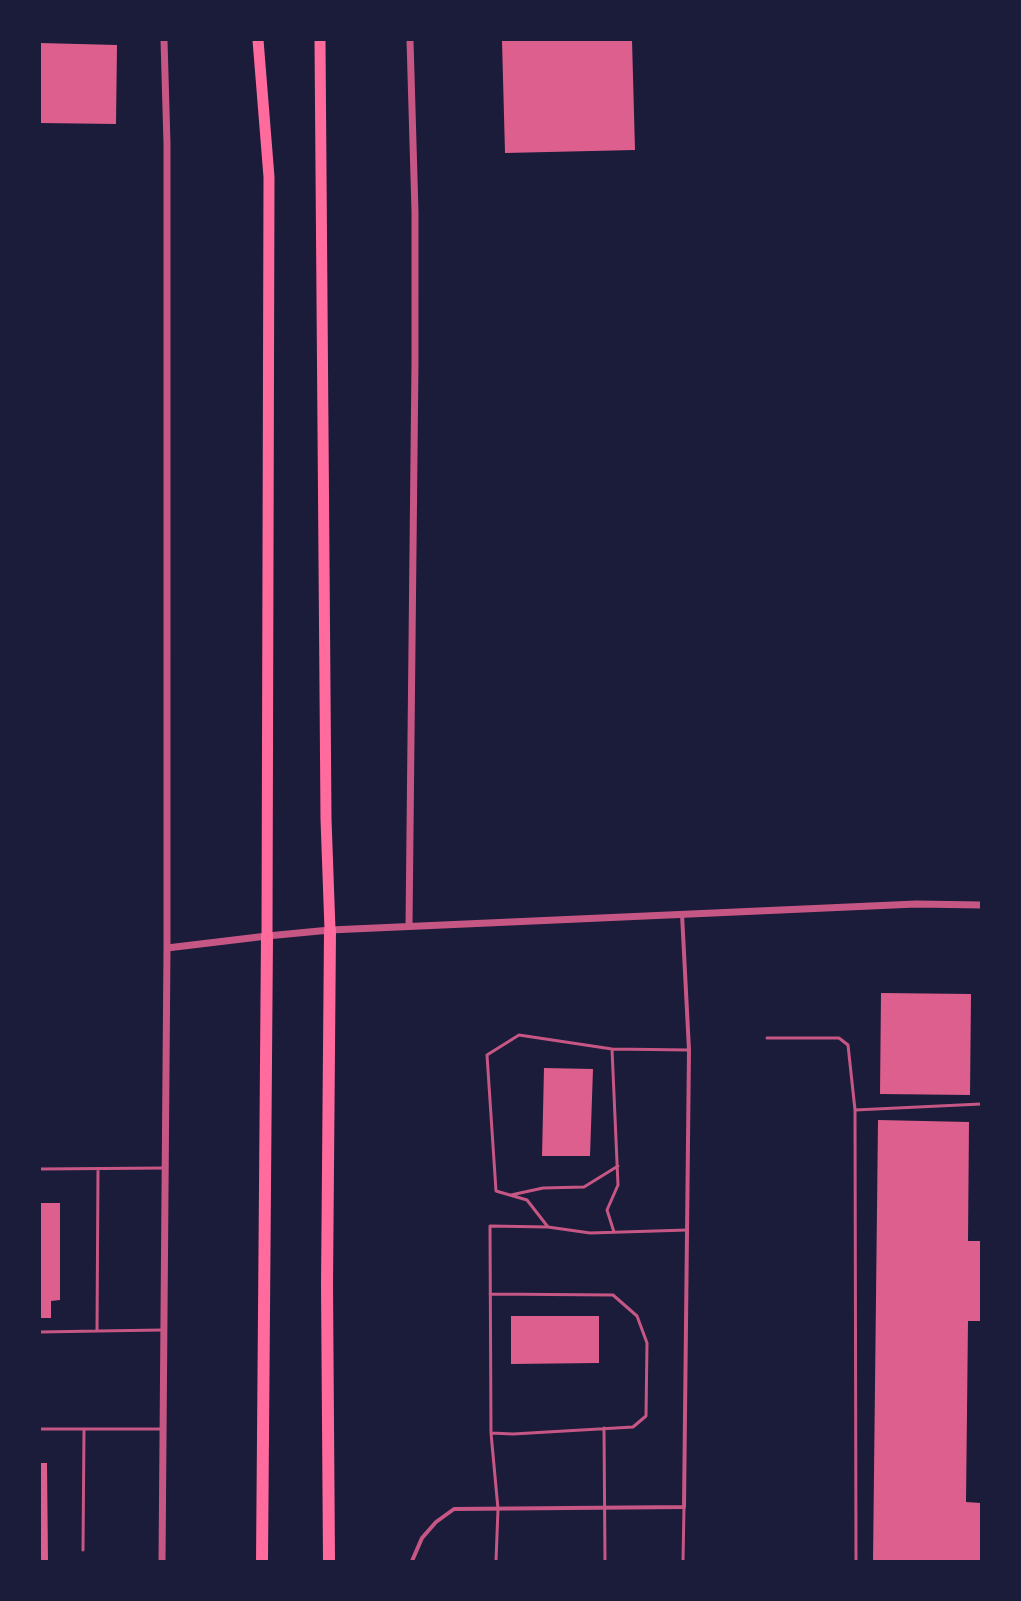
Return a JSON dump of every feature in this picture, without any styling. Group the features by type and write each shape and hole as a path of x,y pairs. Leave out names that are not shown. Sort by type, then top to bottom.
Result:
{"highway":[{"path":"258,40 269,177 267,936 262,1561"},
{"path":"320,40 326,803 330,930 327,1285 329,1561"}],"street":[{"path":"162,1561 166,948 167,144 164,40"},
{"path":"409,926 416,362 415,212 410,40"},
{"path":"166,948 330,930 916,904 981,905"},
{"path":"412,1561 422,1538 436,1522 454,1509 684,1507 689,1050 682,914"}],"lane":[{"path":"548,1227 527,1200 496,1191 487,1055 519,1035 612,1049 689,1050"},
{"path":"767,1038 839,1038 848,1045 855,1110 856,1561"},
{"path":"612,1049 618,1185 607,1210 614,1232"},
{"path":"855,1110 981,1104"},
{"path":"510,1195 543,1188 584,1187 618,1166"},
{"path":"40,1169 165,1168"},
{"path":"97,1331 98,1169"},
{"path":"496,1561 498,1508 492,1433 490,1226 548,1227 590,1233 687,1230"},
{"path":"490,1294 614,1295 637,1316 647,1343 646,1416 633,1427 513,1434 492,1433"},
{"path":"40,1332 163,1330"},
{"path":"604,1428 605,1561"},
{"path":"40,1429 162,1429"},
{"path":"83,1550 84,1429"},
{"path":"683,1561 684,1507"}],"building":[{"path":"632,40 635,150 505,153 502,41"},
{"path":"40,43 117,45 116,124 40,123"},
{"path":"881,993 971,994 970,1095 880,1094"},
{"path":"544,1068 593,1069 590,1156 542,1156"},
{"path":"878,1120 969,1122 968,1241 981,1241 981,1321 968,1321 966,1502 981,1503 981,1561 873,1561"},
{"path":"40,1203 60,1203 60,1300 51,1301 51,1318 40,1318"},
{"path":"511,1316 599,1316 599,1363 511,1364"},
{"path":"40,1463 47,1463 48,1561 40,1561"}]}
